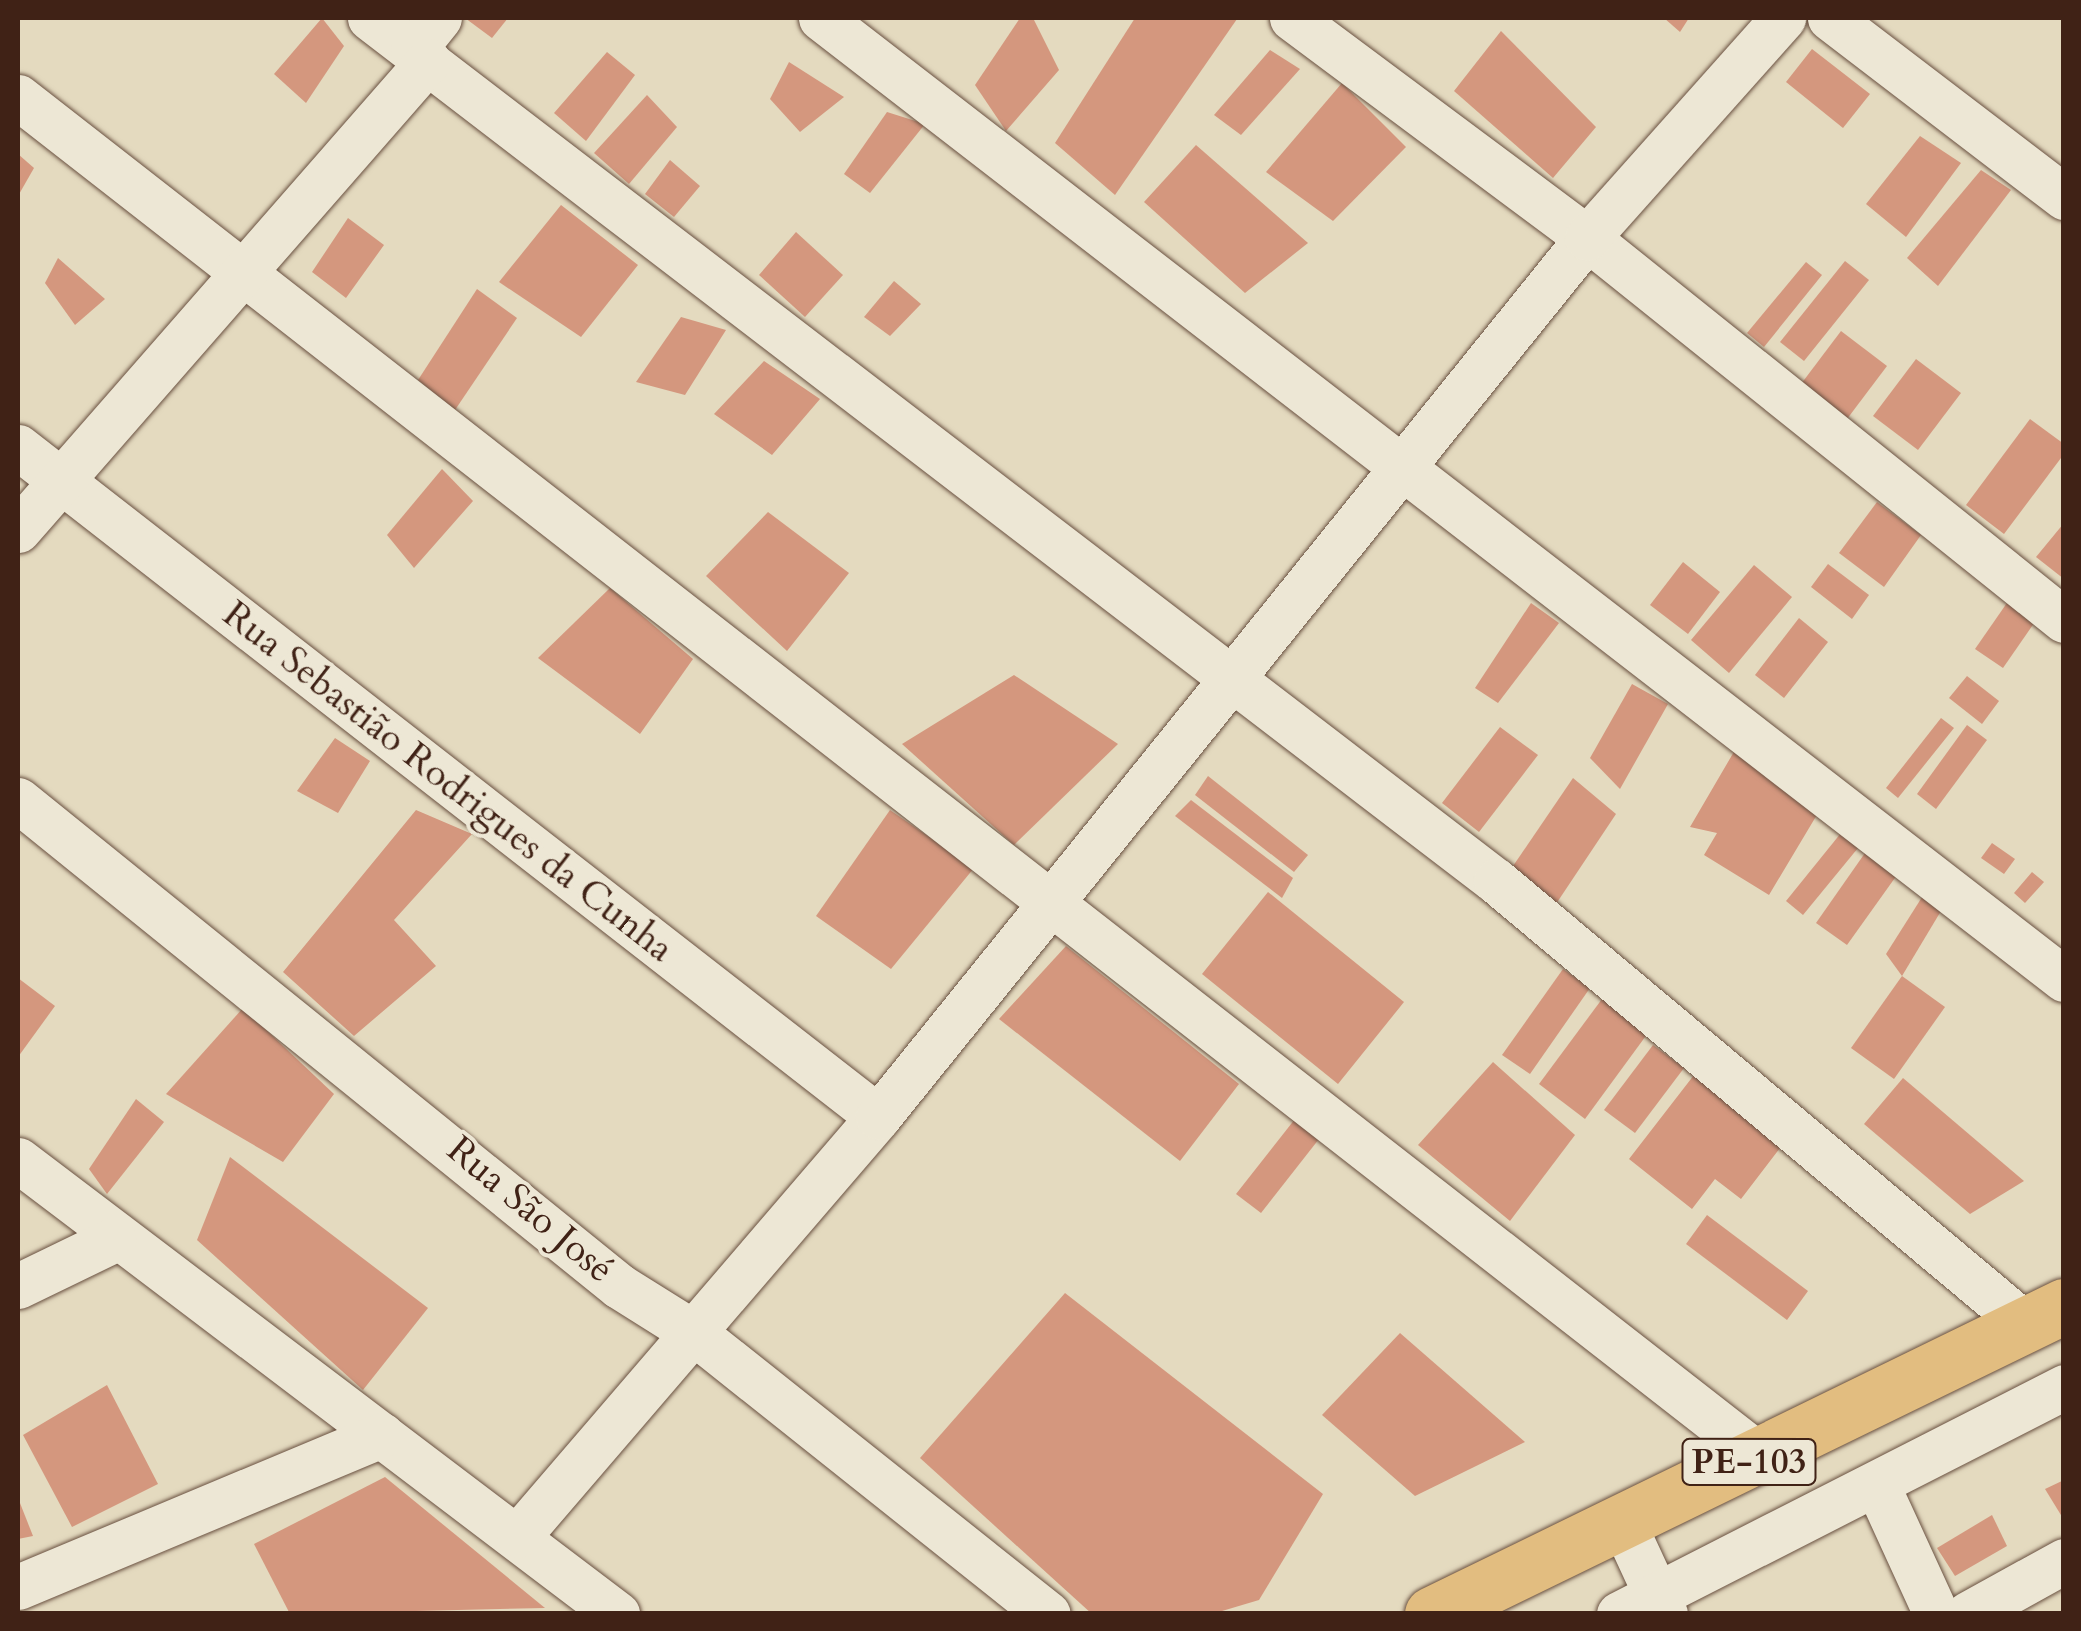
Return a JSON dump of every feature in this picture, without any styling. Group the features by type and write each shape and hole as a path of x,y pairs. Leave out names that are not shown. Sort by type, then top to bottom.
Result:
{"main road":[{"name":"PE-103","path":"1432,1614 2045,1316"}],"street":[{"path":"370,18 427,43 1229,683 1510,893 2045,1316"},
{"path":"821,18 1401,460 2064,980"},
{"path":"1292,18 1586,238 2064,620"},
{"path":"519,1535 697,1335 878,1117 1229,683 1401,460 1586,238 1782,18"},
{"path":"1830,18 2064,197"},
{"path":"18,530 427,43"},
{"path":"18,96 236,275 1052,900 1760,1456"},
{"name":"Rua Sebastião Rodrigues da Cunha","path":"18,446 878,1117"},
{"name":"Rua São José","path":"18,800 619,1286 697,1335 1048,1614"},
{"path":"18,1160 114,1240 519,1535 611,1612"},
{"path":"18,1286 114,1240"},
{"path":"1623,1523 1646,1607 2064,1387"},
{"path":"18,1587 382,1435"},
{"path":"1876,1485 1936,1614"},
{"path":"1968,1614 2064,1562"}],"building":[{"path":"322,18 344,46 306,103 274,74"},
{"path":"465,18 508,18 492,38"},
{"path":"1020,18 1033,18 1059,70 1006,131 975,85"},
{"path":"1135,18 1237,19 1115,195 1055,143"},
{"path":"1664,18 1689,18 1680,32"},
{"path":"1501,31 1596,127 1553,178 1454,91"},
{"path":"1812,49 1870,94 1843,128 1786,82"},
{"path":"1270,50 1300,69 1241,135 1214,115"},
{"path":"607,52 635,75 586,141 554,113"},
{"path":"789,62 844,97 800,132 770,99"},
{"path":"1342,83 1406,147 1333,221 1266,172"},
{"path":"647,95 677,127 629,184 594,153"},
{"path":"887,112 925,124 870,193 844,174"},
{"path":"1920,136 1961,163 1906,237 1866,204"},
{"path":"1196,145 1308,243 1245,293 1144,202"},
{"path":"18,154 34,168 18,196"},
{"path":"670,160 700,186 674,217 645,194"},
{"path":"1981,170 2011,190 1938,286 1907,258"},
{"path":"561,205 638,265 581,337 499,282"},
{"path":"348,218 384,245 346,298 312,272"},
{"path":"796,232 843,275 805,317 759,275"},
{"path":"58,258 105,299 75,325 45,283"},
{"path":"1845,261 1869,280 1804,361 1780,342"},
{"path":"1806,262 1822,275 1764,347 1747,333"},
{"path":"894,281 921,304 890,336 864,317"},
{"path":"477,289 517,318 455,410 418,380"},
{"path":"681,317 726,330 685,395 636,382"},
{"path":"1841,331 1887,366 1844,423 1798,388"},
{"path":"1916,359 1961,393 1918,450 1873,416"},
{"path":"764,361 820,399 772,455 714,414"},
{"path":"2030,419 2064,444 2064,454 2004,534 1966,505"},
{"path":"442,469 473,501 414,568 387,535"},
{"path":"1877,502 1921,535 1884,587 1839,553"},
{"path":"768,512 849,573 787,651 706,576"},
{"path":"2064,523 2064,579 2036,557"},
{"path":"1683,562 1720,592 1688,634 1650,605"},
{"path":"1828,564 1869,595 1852,619 1811,587"},
{"path":"1754,565 1792,597 1729,673 1691,640"},
{"path":"610,588 693,659 640,734 538,658"},
{"path":"2009,600 2037,619 2003,668 1975,649"},
{"path":"1531,603 1559,623 1498,703 1475,688"},
{"path":"1799,618 1828,642 1784,698 1755,675"},
{"path":"1014,675 1118,744 1014,845 902,744"},
{"path":"1967,676 1999,701 1982,724 1949,698"},
{"path":"1632,684 1668,704 1620,789 1590,758"},
{"path":"1941,718 1954,728 1898,798 1886,788"},
{"path":"1967,725 1987,740 1936,809 1917,794"},
{"path":"1500,727 1538,755 1479,832 1442,803"},
{"path":"335,738 370,761 338,813 297,791"},
{"path":"1735,750 1824,803 1769,895 1704,855 1717,833 1690,827"},
{"path":"1208,776 1308,855 1294,872 1195,795"},
{"path":"1573,778 1616,814 1554,907 1511,869"},
{"path":"1191,800 1293,878 1282,898 1175,816"},
{"path":"416,810 472,834 394,920 436,966 354,1036 283,972"},
{"path":"890,810 974,868 891,969 816,916"},
{"path":"1841,833 1858,848 1803,915 1786,901"},
{"path":"1992,843 2015,859 2004,874 1981,858"},
{"path":"1865,853 1897,875 1847,945 1816,923"},
{"path":"2032,872 2044,882 2025,903 2014,893"},
{"path":"1268,892 1404,1002 1338,1084 1202,974"},
{"path":"1924,894 1944,906 1902,976 1886,954"},
{"path":"1066,946 1239,1084 1180,1161 999,1019"},
{"path":"1563,969 1590,988 1530,1074 1502,1055"},
{"path":"1902,976 1945,1007 1894,1079 1851,1048"},
{"path":"18,978 55,1006 18,1057"},
{"path":"1602,999 1648,1033 1585,1119 1539,1084"},
{"path":"243,1008 334,1094 283,1162 166,1094"},
{"path":"1653,1045 1684,1068 1635,1133 1604,1110"},
{"path":"1493,1062 1575,1135 1510,1221 1418,1145"},
{"path":"1694,1075 1783,1144 1741,1199 1715,1179 1692,1209 1629,1159"},
{"path":"1903,1078 2024,1181 1970,1214 1864,1124"},
{"path":"136,1099 164,1122 107,1194 89,1169"},
{"path":"1295,1119 1319,1139 1261,1213 1236,1194"},
{"path":"230,1157 428,1308 363,1390 197,1240"},
{"path":"1707,1215 1808,1291 1787,1320 1686,1244"},
{"path":"1065,1293 1323,1494 1259,1600 1212,1614 1092,1614 920,1458"},
{"path":"1400,1333 1525,1442 1415,1496 1322,1415"},
{"path":"107,1385 158,1484 72,1527 23,1435"},
{"path":"385,1477 545,1608 290,1614 254,1544"},
{"path":"2064,1480 2064,1520 2045,1489"},
{"path":"18,1498 33,1536 18,1539"},
{"path":"1992,1515 2007,1546 1955,1576 1937,1548"}]}
